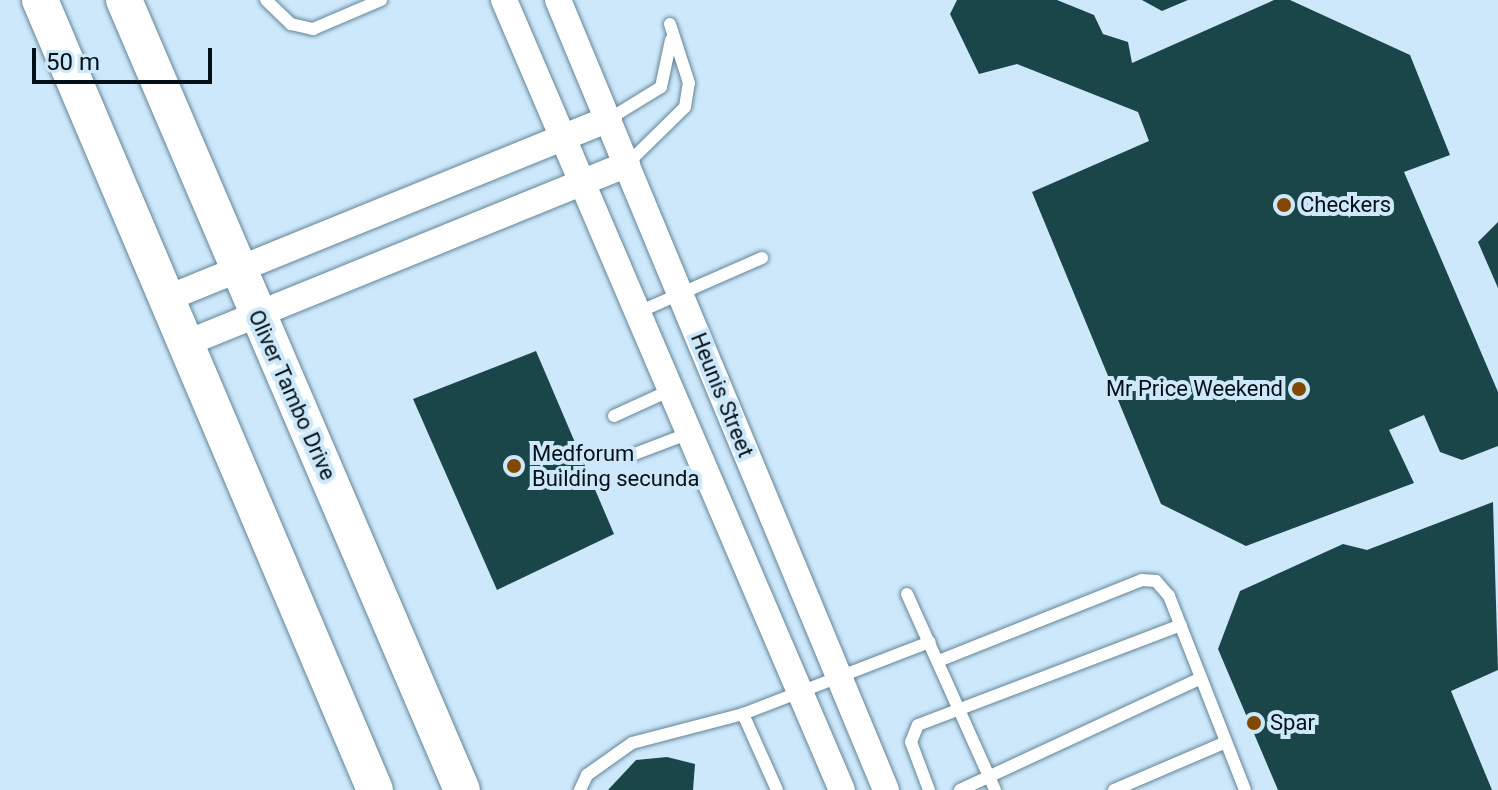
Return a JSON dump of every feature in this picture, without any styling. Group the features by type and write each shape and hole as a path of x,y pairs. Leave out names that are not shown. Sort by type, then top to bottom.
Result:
{"street":[{"path":"40,0 373,788"},
{"name":"Oliver Tambo Drive","path":"124,0 239,276 260,318 462,790"},
{"path":"504,0 568,136 643,310 690,433 842,790"},
{"name":"Heunis Street","path":"558,0 681,294 834,676 886,790"},
{"path":"168,298 239,276 609,119"},
{"path":"187,343 260,318 627,164"}],"lane":[{"path":"266,0 291,24 313,29 381,0"},
{"path":"609,119 668,78 670,24 689,83 685,107 627,164"},
{"path":"643,310 762,258"},
{"path":"614,416 673,389"},
{"path":"632,455 690,433"},
{"path":"941,660 1142,580 1162,586 1181,625 1245,790"},
{"path":"907,594 941,660 995,790"},
{"path":"929,790 912,734 961,707 1181,625"},
{"path":"580,790 587,775 632,743 743,714 834,676 930,642"},
{"path":"960,790 1201,678"},
{"path":"743,714 777,790"},
{"path":"1114,790 1226,742"}],"building":[{"path":"957,0 1057,0 1094,15 1103,34 1128,42 1132,63 1274,0 1290,0 1410,55 1450,155 1404,172 1498,392 1498,446 1462,460 1440,452 1424,415 1389,430 1414,483 1246,546 1161,504 1032,192 1149,141 1138,112 1017,64 979,74 950,14"},
{"path":"1142,0 1188,0 1162,11"},
{"path":"1498,222 1498,288 1478,242"},
{"name":"Medforum Building secunda","path":"536,351 614,534 497,590 413,399"},
{"path":"1493,502 1498,670 1451,691 1492,790 1278,790 1218,649 1240,591 1343,544 1367,550"},
{"path":"667,757 695,764 693,790 608,790 636,760"}],"place":[{"name":"Checkers","path":"1284,205"},
{"name":"Mr Price Weekend","path":"1299,389"},
{"name":"Medforum Building secunda","path":"514,466"},
{"name":"Spar","path":"1254,723"}]}
